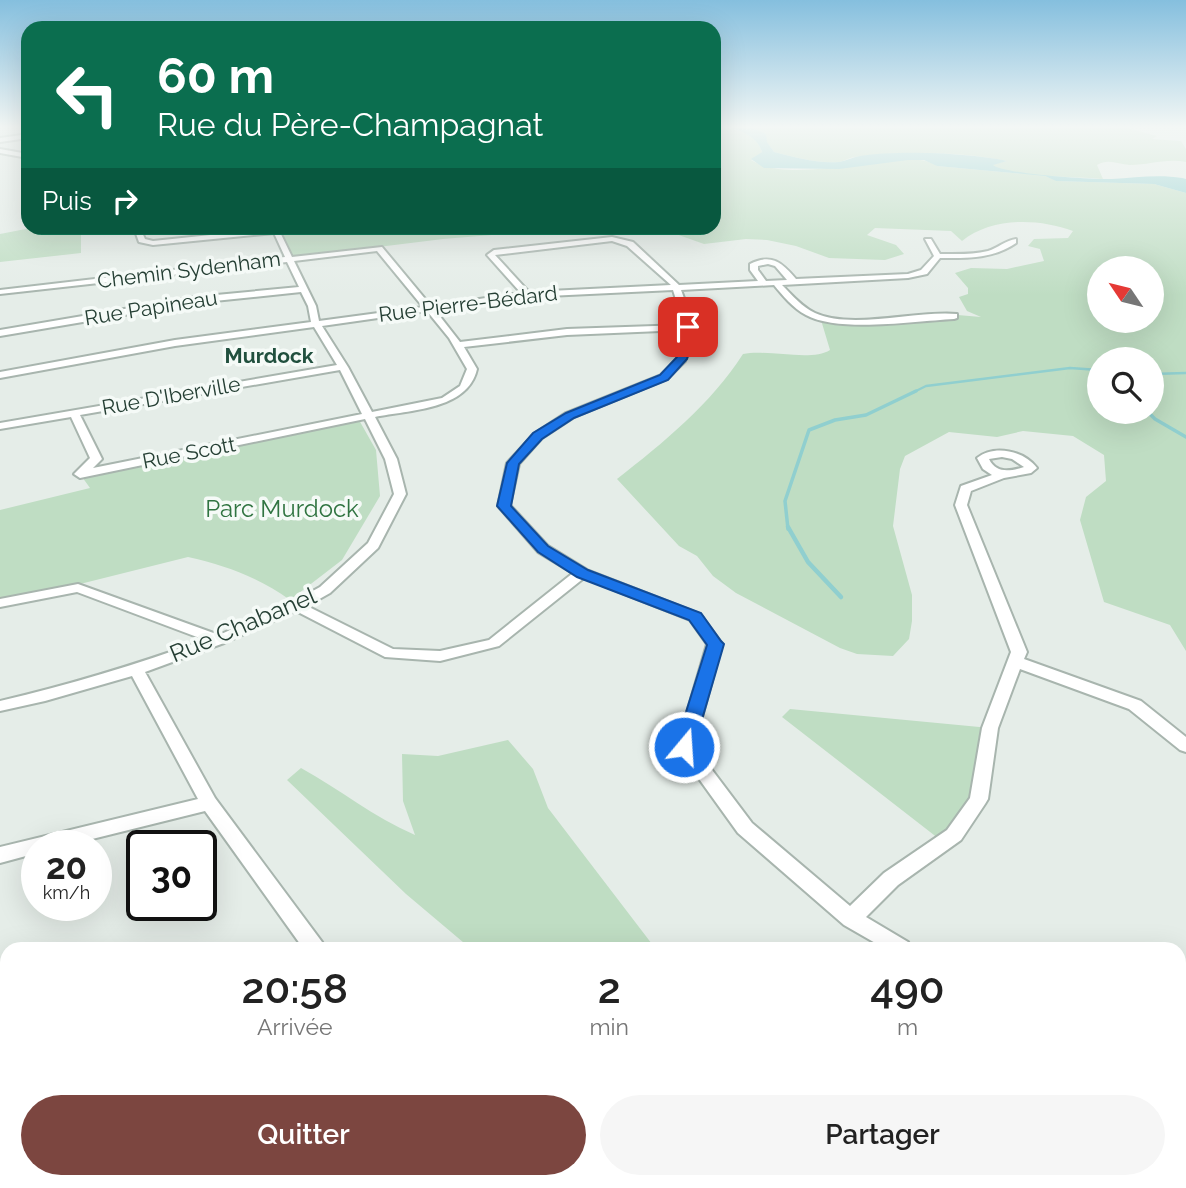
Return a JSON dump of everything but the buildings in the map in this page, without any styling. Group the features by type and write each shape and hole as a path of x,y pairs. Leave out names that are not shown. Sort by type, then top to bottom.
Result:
{"street":[{"path":"140,235 142,240 153,243 227,235"},
{"name":"Rue Chabanel","path":"0,706 136,670 219,640 325,590 373,545 400,494 391,459 343,367 315,322 312,306 279,235"},
{"path":"527,295 491,255 494,252 602,239 620,240 630,244 676,286 688,327 688,340 682,359 664,377 570,415 538,436 513,463 504,506 543,549 582,573 695,617 715,644 684,747 746,828 851,919 891,942"},
{"path":"928,241 936,259 1003,250 1013,241"},
{"name":"Chemin Sydenham","path":"0,292 379,248 429,309"},
{"name":"Rue Pierre-Bédard","path":"0,375 175,342 527,295 908,276 924,272 936,259"},
{"path":"764,284 754,270 754,264 759,262 778,264 793,281"},
{"path":"775,282 805,311 816,317 838,320 954,316"},
{"name":"Rue Papineau","path":"0,333 195,300 303,289"},
{"path":"369,418 445,400 460,393 470,383 472,369 429,309"},
{"path":"457,345 567,332 688,327"},
{"name":"Rue D'Iberville","path":"0,426 343,367"},
{"name":"Rue Scott","path":"74,413 96,459 80,474 369,418"},
{"path":"851,919 891,879 954,835 979,799 990,728 1019,652 961,505 965,489 1001,475"},
{"path":"296,606 390,654 440,656 494,643 582,573"},
{"path":"0,603 78,587 219,640"},
{"path":"1016,662 1135,705 1186,746"},
{"path":"136,670 209,803 311,942"},
{"path":"102,830 209,803"},
{"path":"0,855 21,850"}],"green space":[{"path":"721,183 1136,183 1154,184 1186,193 1186,651 1170,625 1104,602 1080,520 1086,497 1106,481 1104,455 1073,436 1023,431 997,437 949,432 905,456 900,469 893,526 912,595 912,621 909,639 893,656 857,654 840,648 736,593 713,576 697,556 679,546 617,479 669,437 701,406 743,354 812,355 830,350 821,320 908,317 934,313 981,317 967,311 959,297 968,294 968,288 955,273 971,268 1007,269 1044,261 1040,249 1028,246 1034,239 1068,238 1073,231 1045,224 1016,222 987,227 962,241 951,231 875,228 867,235 896,245 904,254 885,260 829,258 796,246 746,239 704,244 679,235 721,235"},
{"path":"21,230 21,235 81,235 81,253 0,262 0,234"},
{"path":"278,235 491,235 443,239 289,258"},
{"name":"Parc Murdock","path":"359,420 376,450 380,496 342,560 290,600 242,573 188,557 0,604 0,510 90,488 80,474"},
{"path":"790,709 990,728 979,799 943,842 782,717"},
{"path":"508,740 533,769 548,808 650,942 463,942 406,894 287,780 301,768 385,820 415,835 403,801 402,754 438,756"}],"water":[{"path":"1136,183 1186,183 1186,193 1154,184"}],"waterway":[{"path":"916,391 926,386 1070,368 1087,369"},
{"path":"1164,374 1186,373"},
{"path":"788,529 785,501 809,430 835,420 866,415 916,391"},
{"path":"912,393 916,391"},
{"path":"1164,424 1186,437"},
{"path":"788,527 808,562 841,597"}],"district":[{"name":"Murdock","path":"269,356"}],"route":[{"path":"684,747 715,644 695,617 582,573 543,549 504,506 513,463 538,436 570,415 664,377 682,359 688,340 688,327"}]}
